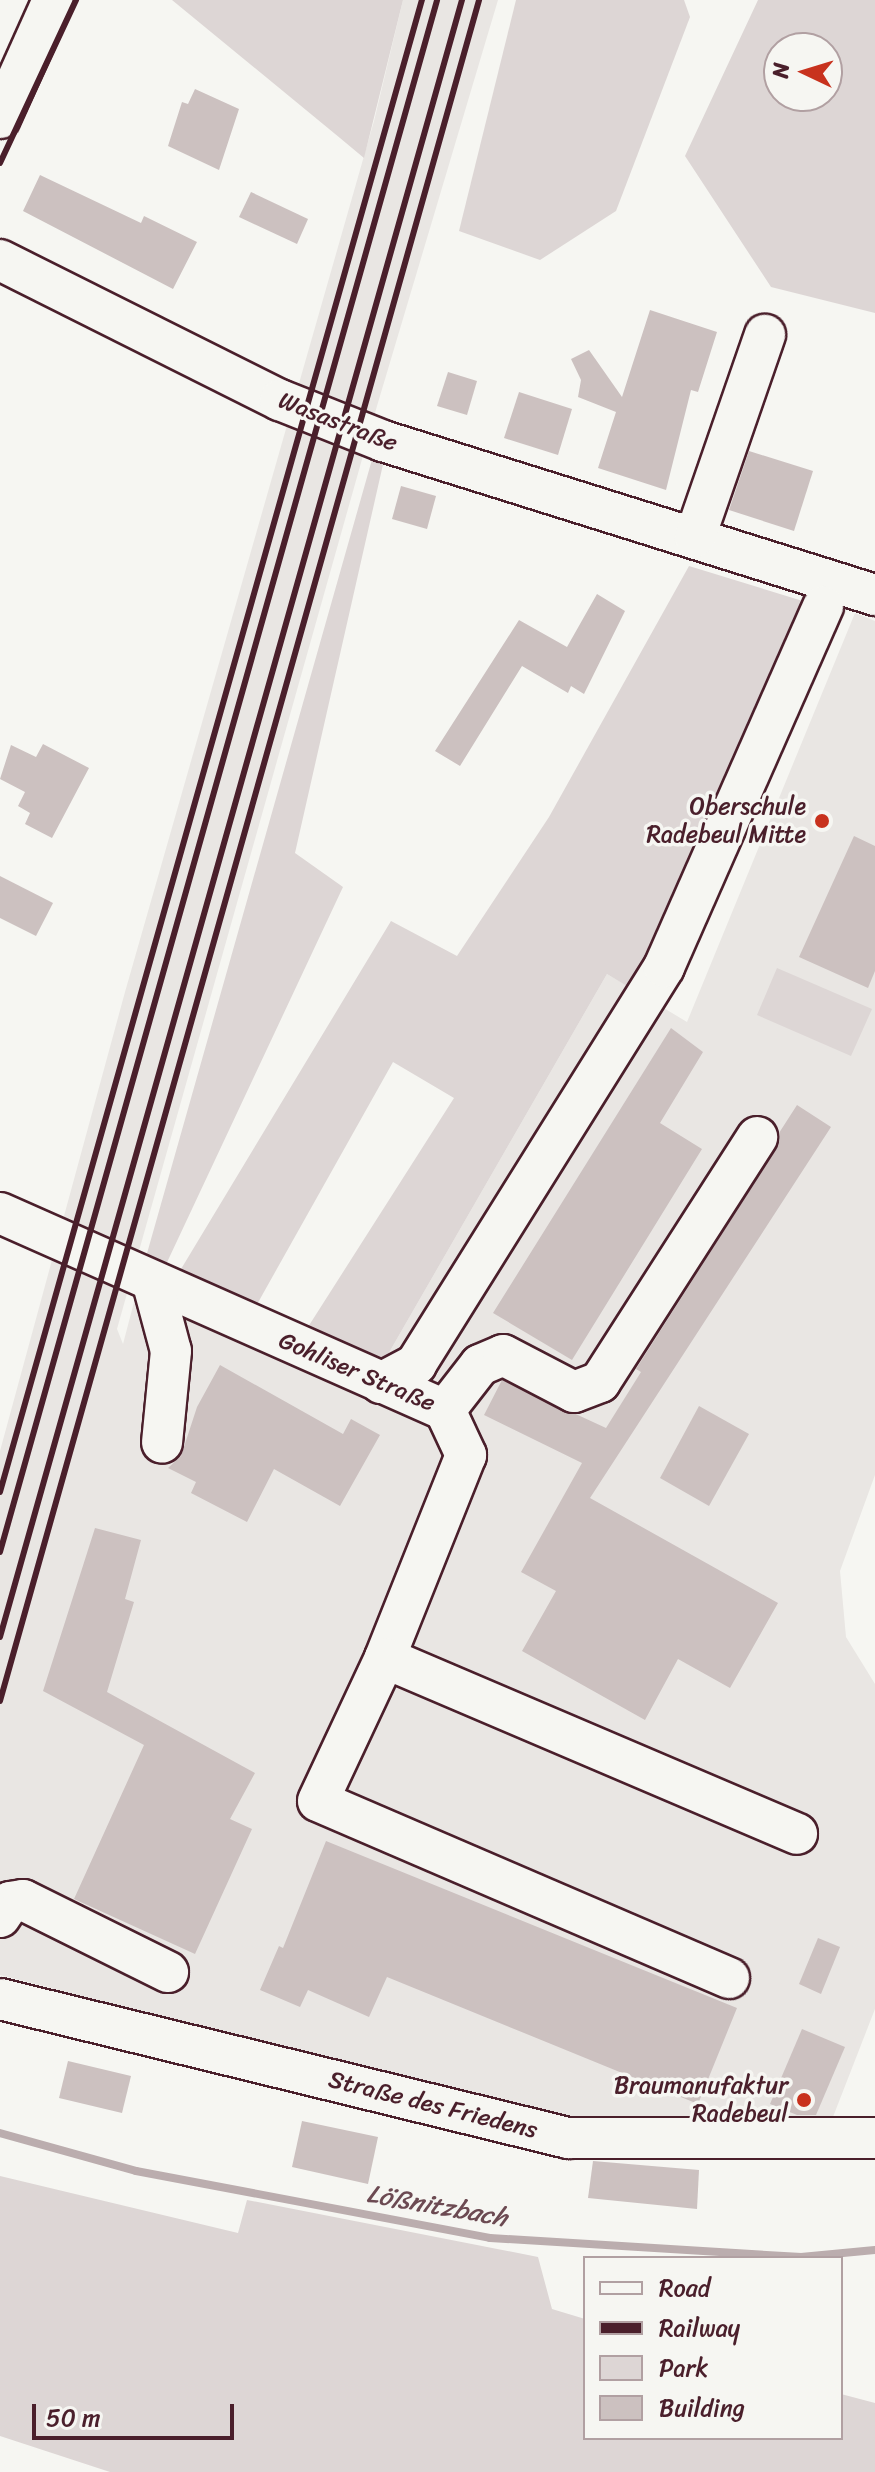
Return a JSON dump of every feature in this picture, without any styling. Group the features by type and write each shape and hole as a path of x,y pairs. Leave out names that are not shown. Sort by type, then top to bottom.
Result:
{"street":[{"path":"0,118 53,0"},
{"name":"Wasastraße","path":"0,260 280,400 383,441 875,595"},
{"path":"695,537 765,335"},
{"path":"381,1383 416,1364 664,967 823,607"},
{"path":"445,1410 480,1365 503,1355 574,1392 600,1382 757,1137"},
{"name":"Gohliser Straße","path":"0,1213 153,1284 445,1410 466,1455 385,1658 318,1801 729,1978"},
{"path":"153,1284 171,1351 162,1443"},
{"path":"385,1658 797,1834"},
{"path":"0,1917 10,1902 23,1900 168,1972"},
{"name":"Straße des Friedens","path":"0,1999 568,2138 875,2138"}],"shaded area":[{"path":"403,0 498,0 377,406 117,1329 123,1344 144,1264 379,1370 607,974 687,1022 855,613 875,621 875,1475 840,1571 846,1637 875,1684 875,2009 831,2122 573,2123 0,1975 0,1451 125,992 374,121"}],"green space":[{"path":"172,0 403,0 364,158 340,138"},
{"path":"516,0 684,0 690,17 616,211 540,260 459,231"},
{"path":"758,0 875,0 875,313 771,287 685,156"},
{"path":"373,456 384,460 295,853 343,887 162,1273 144,1264"},
{"path":"689,566 806,602 630,988 607,974 379,1370 301,1338 454,1098 393,1062 251,1315 175,1279 391,921 457,956 549,817"},
{"path":"777,968 872,1009 851,1056 757,1015"},
{"path":"0,2176 238,2233 247,2200 538,2257 552,2309 583,2318 583,2440 843,2440 843,2395 875,2403 875,2472 110,2472 0,2436"}],"building":[{"path":"195,89 239,109 219,170 168,146 182,102 188,104"},
{"path":"40,175 141,223 144,216 197,242 173,289 23,211"},
{"path":"251,192 308,219 297,244 239,217"},
{"path":"650,310 717,332 698,392 691,390 666,490 598,468 616,412 578,397 581,380 571,359 589,350 622,397"},
{"path":"448,372 477,381 467,415 437,406"},
{"path":"519,392 572,409 558,455 504,438"},
{"path":"749,451 813,471 794,531 729,510"},
{"path":"401,486 436,496 427,529 392,519"},
{"path":"597,594 625,611 584,694 571,686 568,693 522,666 460,766 435,751 519,620 567,647"},
{"path":"43,744 89,768 52,838 25,824 30,813 18,806 25,792 0,779 11,745 36,757"},
{"path":"854,836 875,846 875,971 868,988 799,957"},
{"path":"0,876 53,903 36,936 0,918"},
{"path":"671,1028 703,1052 660,1123 702,1149 572,1360 493,1313"},
{"path":"797,1105 831,1127 590,1498 778,1603 730,1688 678,1659 645,1720 522,1651 556,1591 521,1572 582,1463 484,1415 502,1380 606,1428 641,1372 636,1369 776,1149 779,1133"},
{"path":"220,1365 343,1434 351,1419 380,1435 340,1506 274,1469 247,1522 191,1493 196,1482 168,1468 181,1456 197,1407"},
{"path":"699,1406 749,1434 709,1506 660,1478"},
{"path":"95,1528 141,1540 125,1599 134,1602 107,1692 255,1773 230,1819 252,1829 195,1954 74,1899 144,1745 43,1691"},
{"path":"326,1841 737,2008 698,2104 387,1977 369,2017 308,1990 300,2007 260,1990 279,1946 283,1948"},
{"path":"818,1938 840,1947 821,1994 799,1984"},
{"path":"802,2029 845,2047 816,2115 797,2115 770,2104"},
{"path":"68,2061 131,2076 122,2113 59,2098"},
{"path":"302,2121 378,2137 368,2184 292,2167"},
{"path":"593,2161 699,2170 697,2209 588,2198"}],"waterway":[{"name":"Lößnitzbach","path":"0,2133 136,2171 490,2238 785,2256"},
{"name":"Lößnitzbach","path":"812,2256 875,2250"}],"railway":[{"path":"0,163 76,0"},
{"path":"0,1492 422,0"},
{"path":"0,1552 437,0"},
{"path":"0,1637 462,0"},
{"path":"0,1701 479,0"}],"place":[{"name":"Oberschule Radebeul Mitte","path":"822,821"},
{"name":"Braumanufaktur Radebeul","path":"804,2100"}]}
